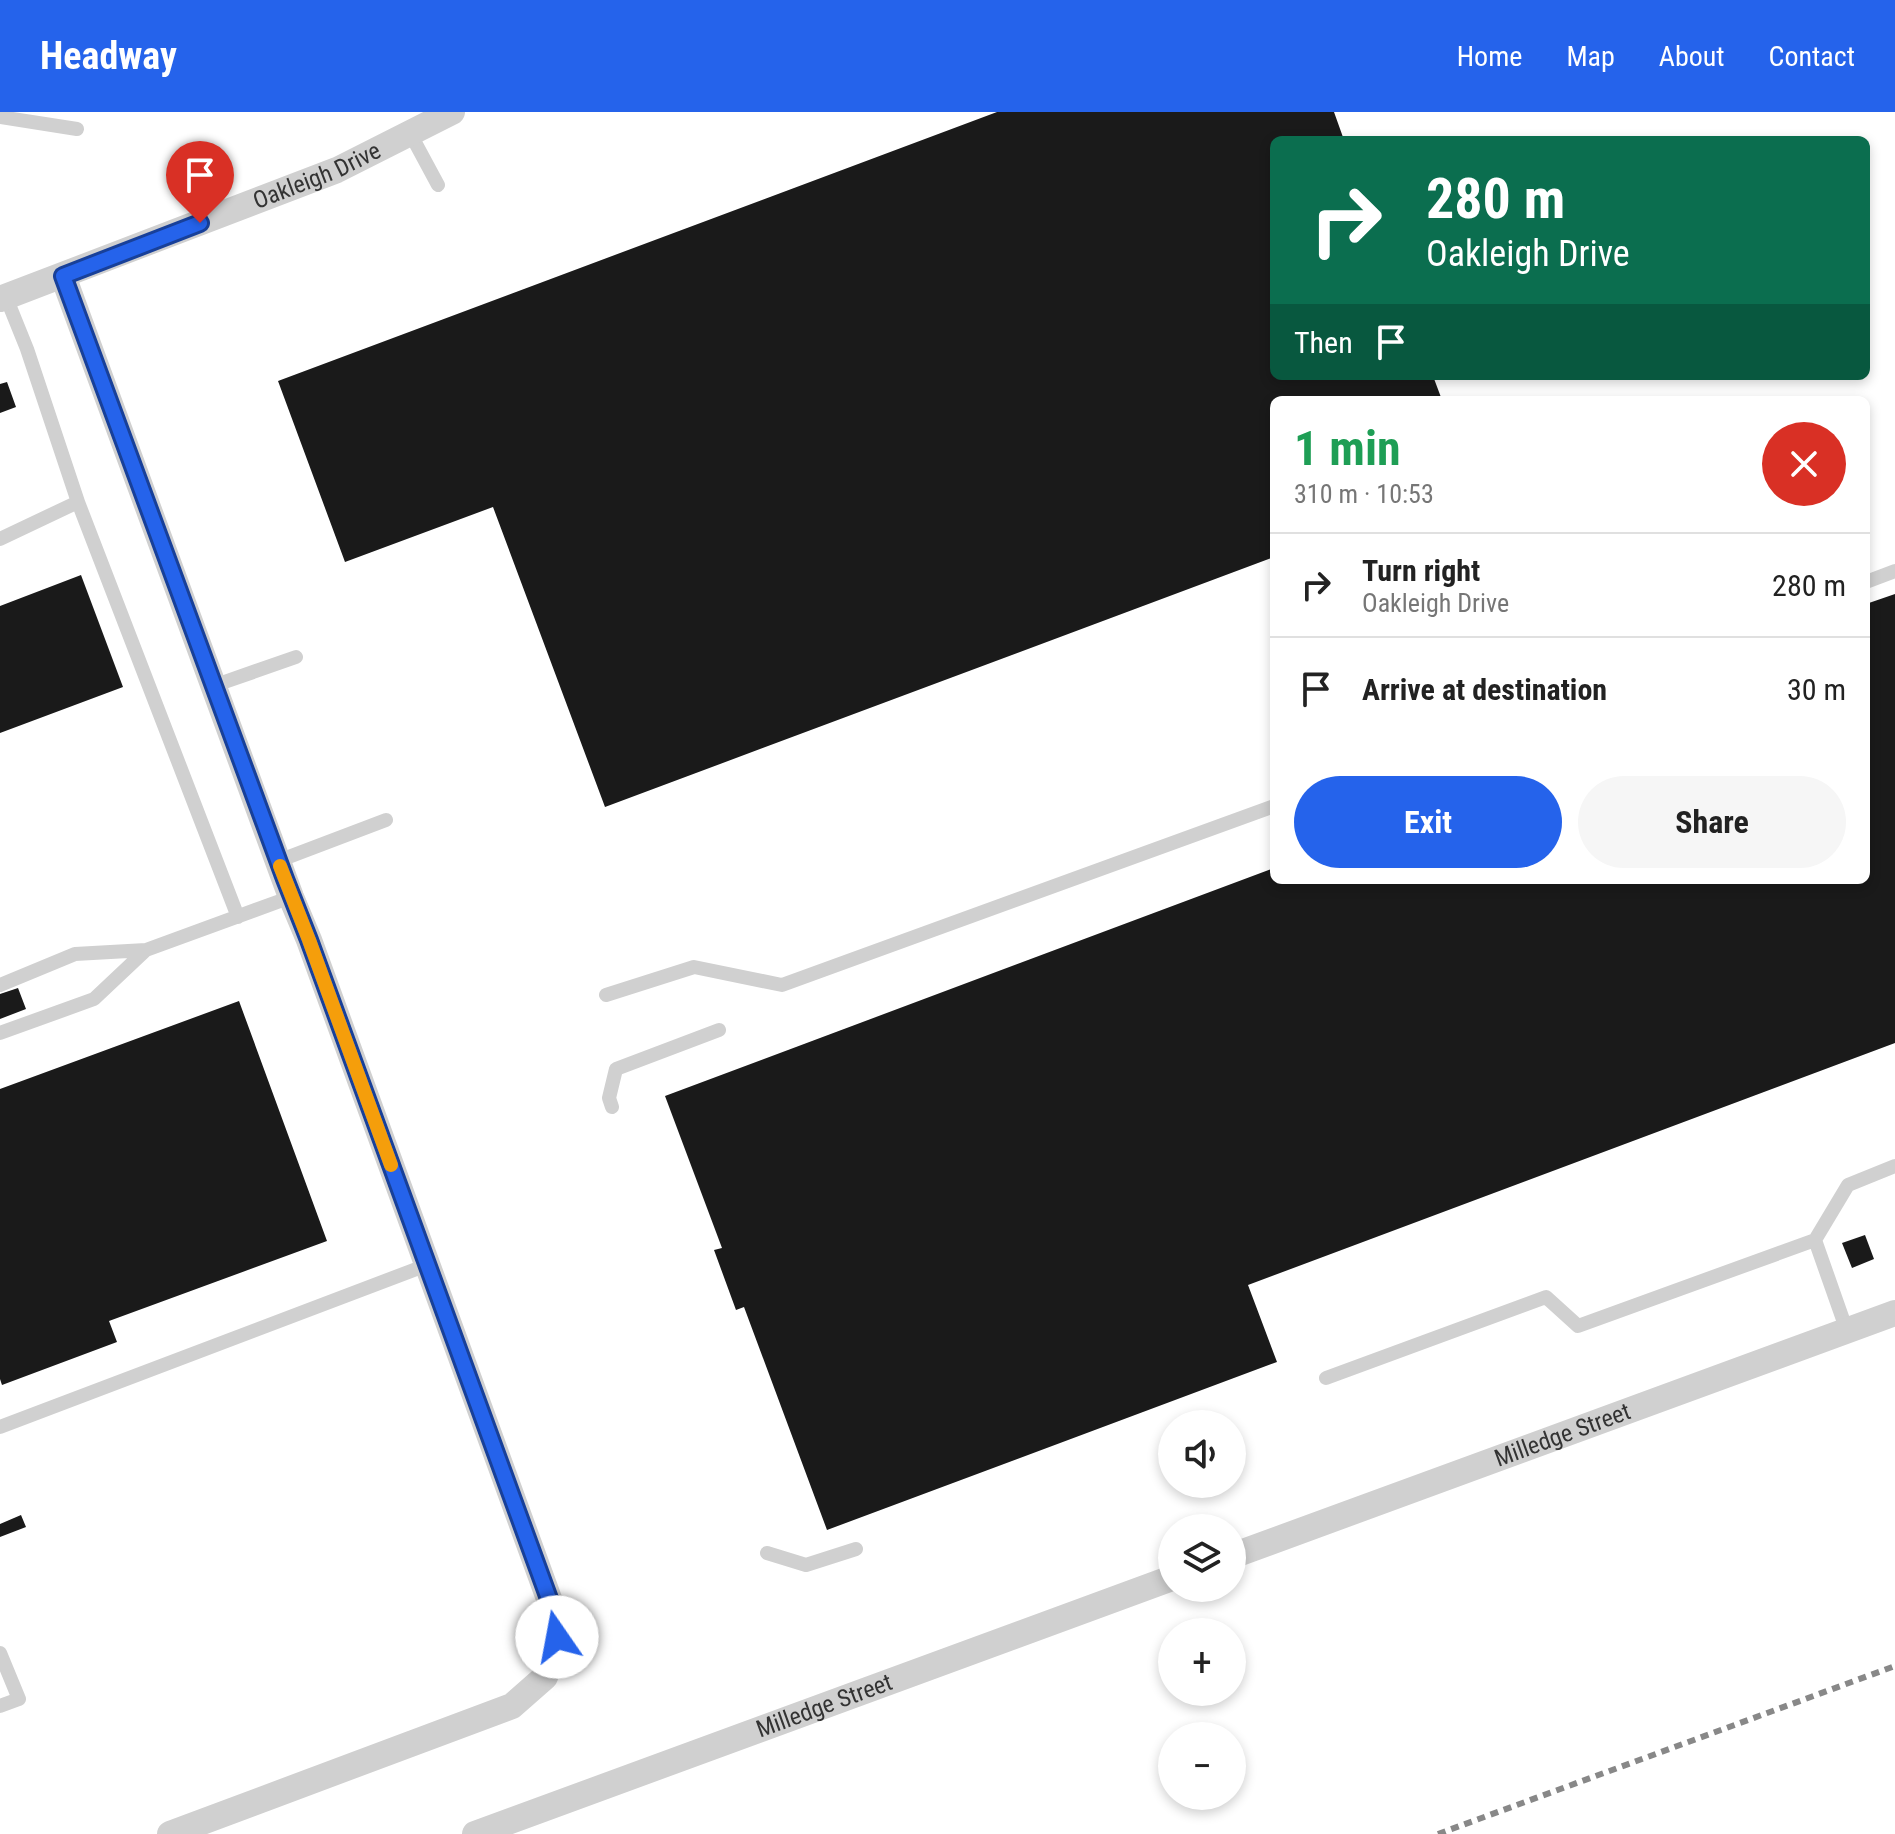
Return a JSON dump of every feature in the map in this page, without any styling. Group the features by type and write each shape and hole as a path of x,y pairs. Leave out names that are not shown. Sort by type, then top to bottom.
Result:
{"street":[{"name":"Oakleigh Drive","path":"3,298 337,170 452,112"},
{"path":"63,276 552,1607 557,1637 545,1677 512,1706 170,1834"},
{"name":"Milledge Street","path":"1246,1551 1895,1313"},
{"name":"Milledge Street","path":"475,1834 1158,1583"}],"lane":[{"path":"0,117 77,129"},
{"path":"410,133 438,185"},
{"path":"3,298 27,349 78,502 238,917"},
{"path":"0,539 78,502"},
{"path":"1870,580 1895,571"},
{"path":"213,686 296,657"},
{"path":"606,995 694,967 782,985 1270,807"},
{"path":"278,861 386,820"},
{"path":"0,985 75,954 146,950 291,897"},
{"path":"0,1033 94,999 146,950"},
{"path":"612,1107 609,1098 616,1069 719,1030"},
{"path":"1326,1378 1546,1297 1578,1326 1815,1240 1848,1185 1895,1166"},
{"path":"1815,1240 1847,1331"},
{"path":"0,1427 427,1265"},
{"path":"767,1553 806,1565 856,1549"},
{"path":"0,1653 19,1699 0,1706"}],"building":[{"path":"997,112 1334,112 1343,136 1270,136 1270,380 1434,380 1440,396 1270,396 1270,558 605,807 493,507 345,562 278,381"},
{"path":"7,382 16,407 0,413 0,384"},
{"path":"81,575 123,687 0,733 0,606"},
{"path":"1895,594 1895,1043 1248,1285 1277,1362 827,1530 744,1307 736,1310 714,1250 722,1248 665,1096 1270,869 1270,884 1870,884 1870,603"},
{"path":"18,988 26,1009 0,1019 0,994"},
{"path":"239,1001 327,1241 109,1321 117,1342 2,1385 0,1089"},
{"path":"1865,1235 1874,1259 1852,1268 1842,1243"},
{"path":"21,1515 26,1527 0,1537 0,1524"}],"railway":[{"path":"1438,1834 1895,1666"}],"slow traffic":[{"path":"280,866 391,1165"}],"route":[{"path":"200,223 63,276 552,1607 557,1637"}]}
